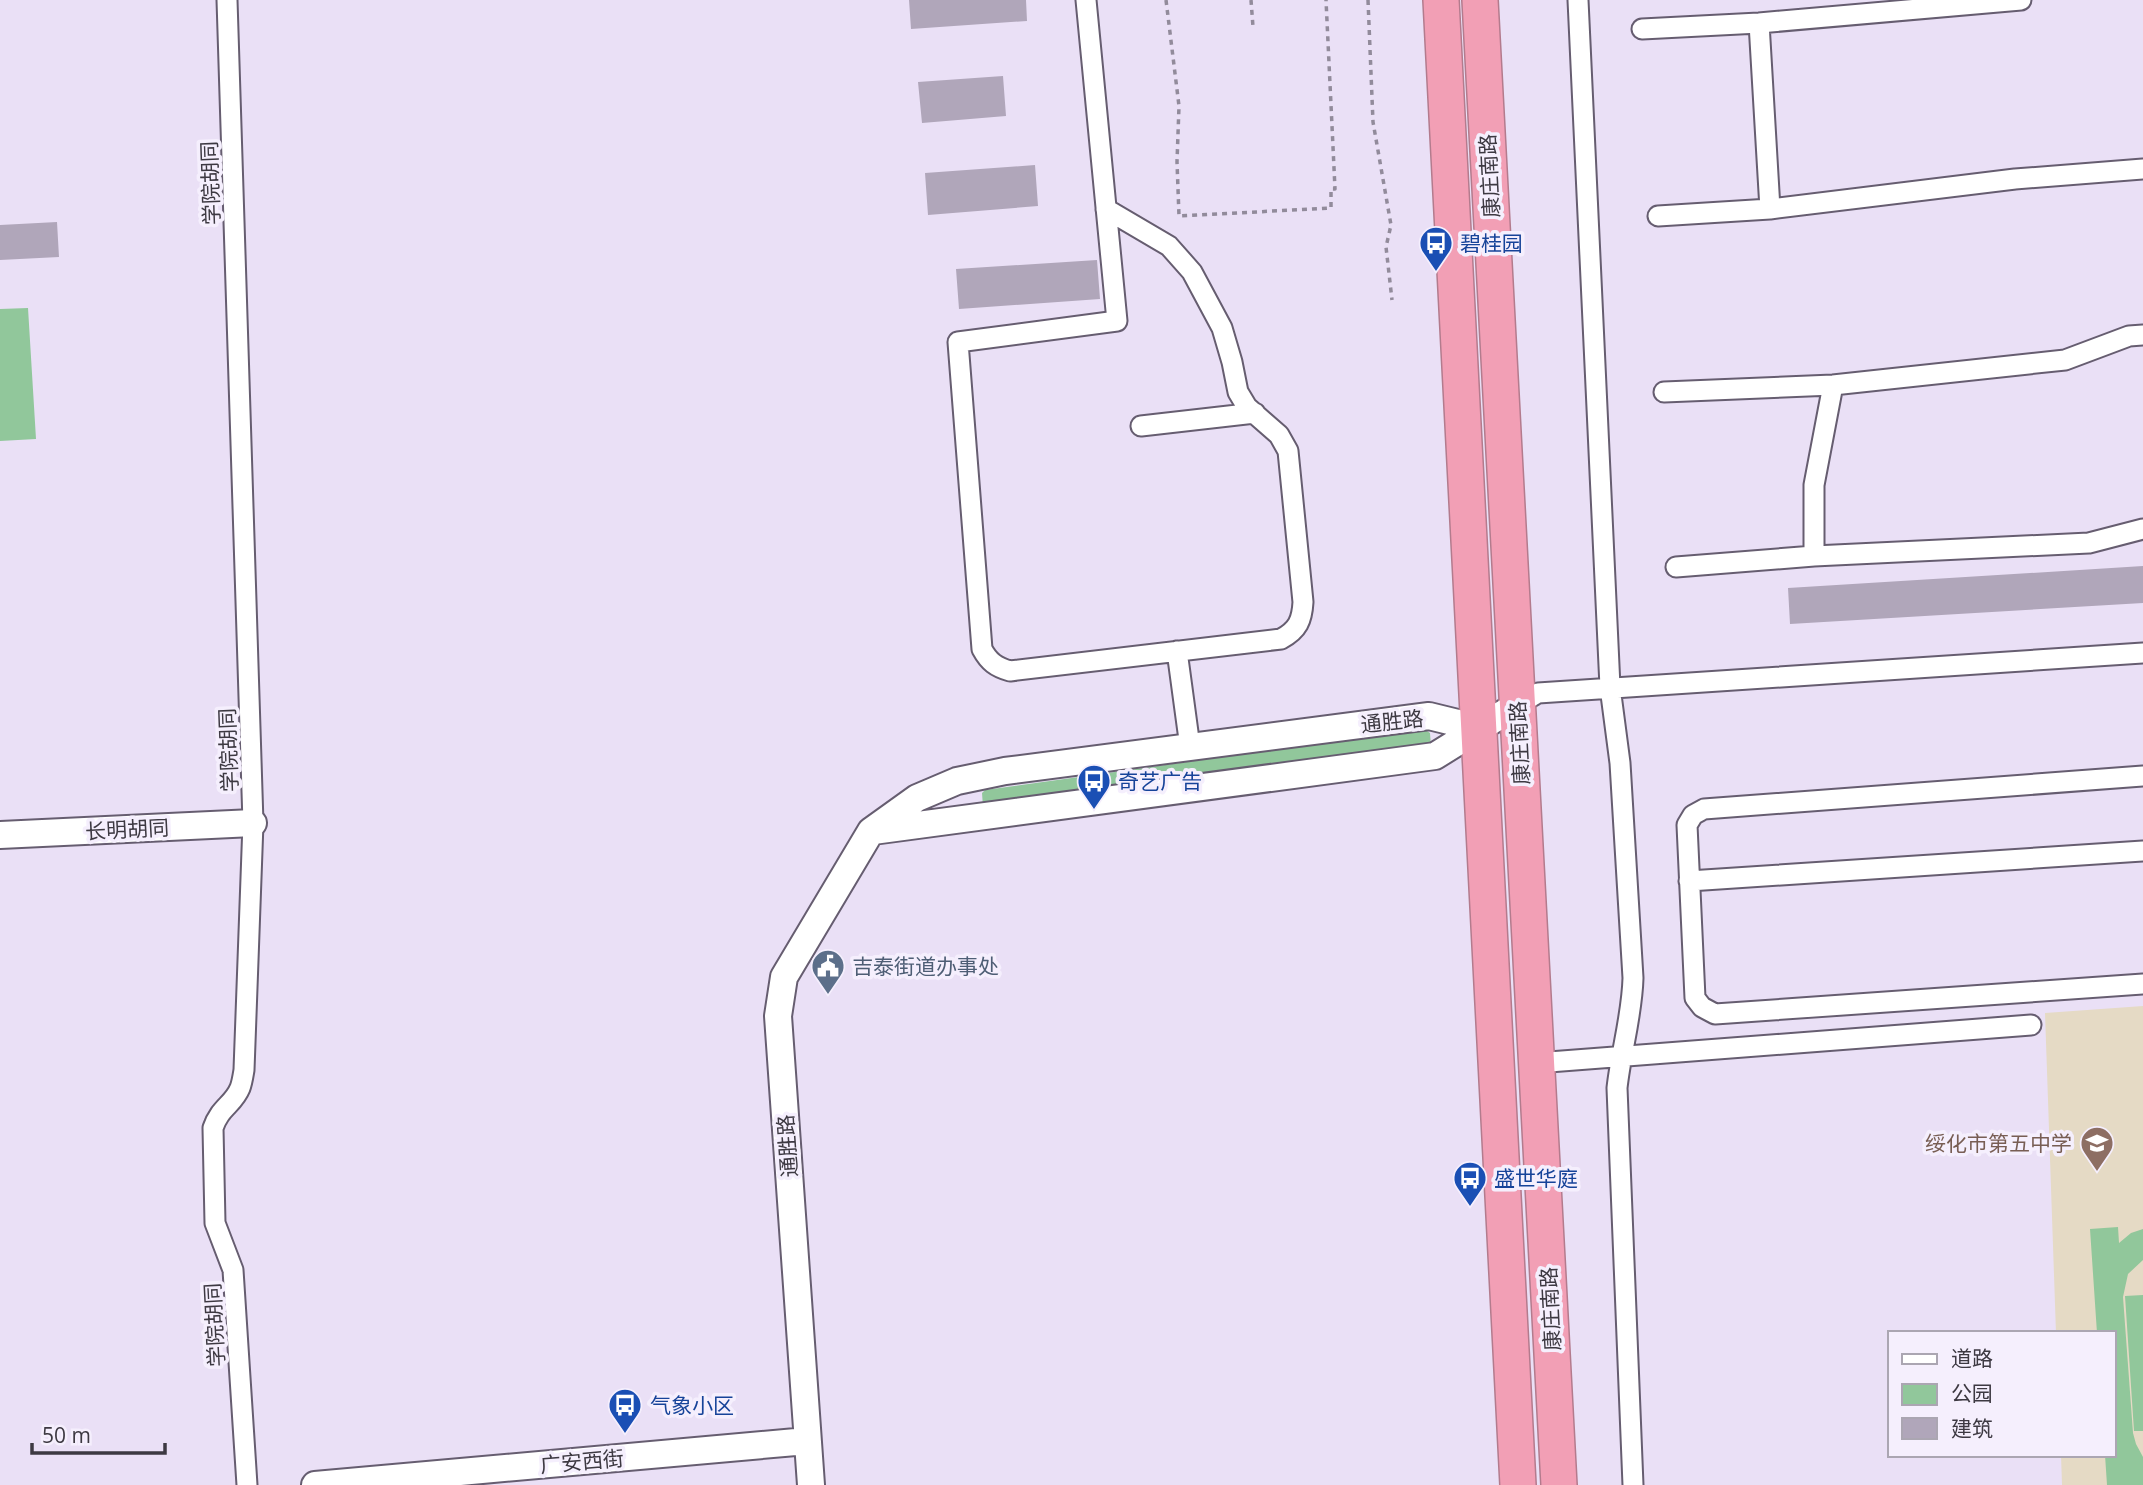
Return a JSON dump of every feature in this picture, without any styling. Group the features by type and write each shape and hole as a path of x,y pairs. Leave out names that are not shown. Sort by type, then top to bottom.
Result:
{"highway":[{"name":"康庄南路","path":"1441,0 1518,1485"},
{"name":"康庄南路","path":"1480,0 1559,1485"}],"street":[{"name":"学院胡同","path":"227,0 253,823 244,1070 240,1089 231,1102 218,1113 213,1128 215,1223 233,1270 247,1485"},
{"path":"1086,0 1106,209 1117,321 958,342 982,649 988,660 997,668 1010,671 1281,639 1294,632 1302,617 1303,602 1288,451 1279,435 1247,407 1238,392 1222,328 1192,272 1169,246 1106,209"},
{"path":"1578,0 1611,687 1619,763 1633,978 1632,1008 1617,1088 1633,1485"},
{"path":"1642,29 1759,23 2021,0"},
{"path":"1759,23 1770,209"},
{"path":"1658,216 1770,209 2015,178 2143,169"},
{"path":"1664,392 1833,385 2065,360 2129,336 2143,335"},
{"path":"1814,556 1814,485 1833,385"},
{"path":"1140,426 1255,414"},
{"path":"1676,567 1814,556 2089,543 2143,529"},
{"path":"1177,652 1190,747"},
{"path":"1478,728 1538,693 2143,653"},
{"name":"通胜路","path":"811,1485 778,1016 784,977 871,831 917,797 957,781 1005,771 1429,716 1478,728"},
{"name":"通胜路","path":"871,831 1435,756 1478,728"},
{"path":"2143,776 1704,809 1693,815 1687,825 1695,998 1702,1007 1715,1014 2143,984"},
{"name":"长明胡同","path":"0,835 253,823"},
{"path":"1689,881 2143,851"},
{"path":"1536,1063 2031,1025"},
{"name":"广安西街","path":"315,1485 807,1441"}],"path":[{"path":"1166,0 1179,106 1179,216 1331,208 1331,189 1335,189 1326,0"},
{"path":"1251,0 1253,27"},
{"path":"1368,0 1373,122 1391,225 1386,247 1392,300"}],"shaded area":[{"name":"绥化市第五中学","path":"2143,1006 2143,1485 2062,1485 2061,1457 2115,1457 2115,1331 2056,1331 2045,1013"}],"green space":[{"path":"28,308 36,439 0,441 0,309"},
{"path":"1424,729 1430,733 1431,746 983,807 982,793 985,790"},
{"path":"2118,1227 2119,1243 2131,1233 2143,1229 2143,1260 2128,1274 2123,1297 2133,1433 2143,1457 2143,1485 2107,1485 2105,1457 2115,1457 2115,1331 2097,1331 2090,1229"},
{"path":"2143,1295 2143,1431 2134,1431 2125,1296"}],"building":[{"path":"909,0 1026,0 1027,21 911,29"},
{"path":"1003,76 1006,116 922,123 918,82"},
{"path":"1035,165 1038,206 928,215 925,173"},
{"path":"57,222 59,257 0,260 0,225"},
{"path":"1097,260 1100,299 959,309 956,269"},
{"path":"2143,566 2143,603 1790,624 1788,588"}],"place":[{"name":"碧桂园","path":"1436,273"},
{"name":"奇艺广告","path":"1094,811"},
{"name":"吉泰街道办事处","path":"828,996"},
{"name":"绥化市第五中学","path":"2097,1173"},
{"name":"盛世华庭","path":"1470,1208"},
{"name":"气象小区","path":"625,1435"}]}
